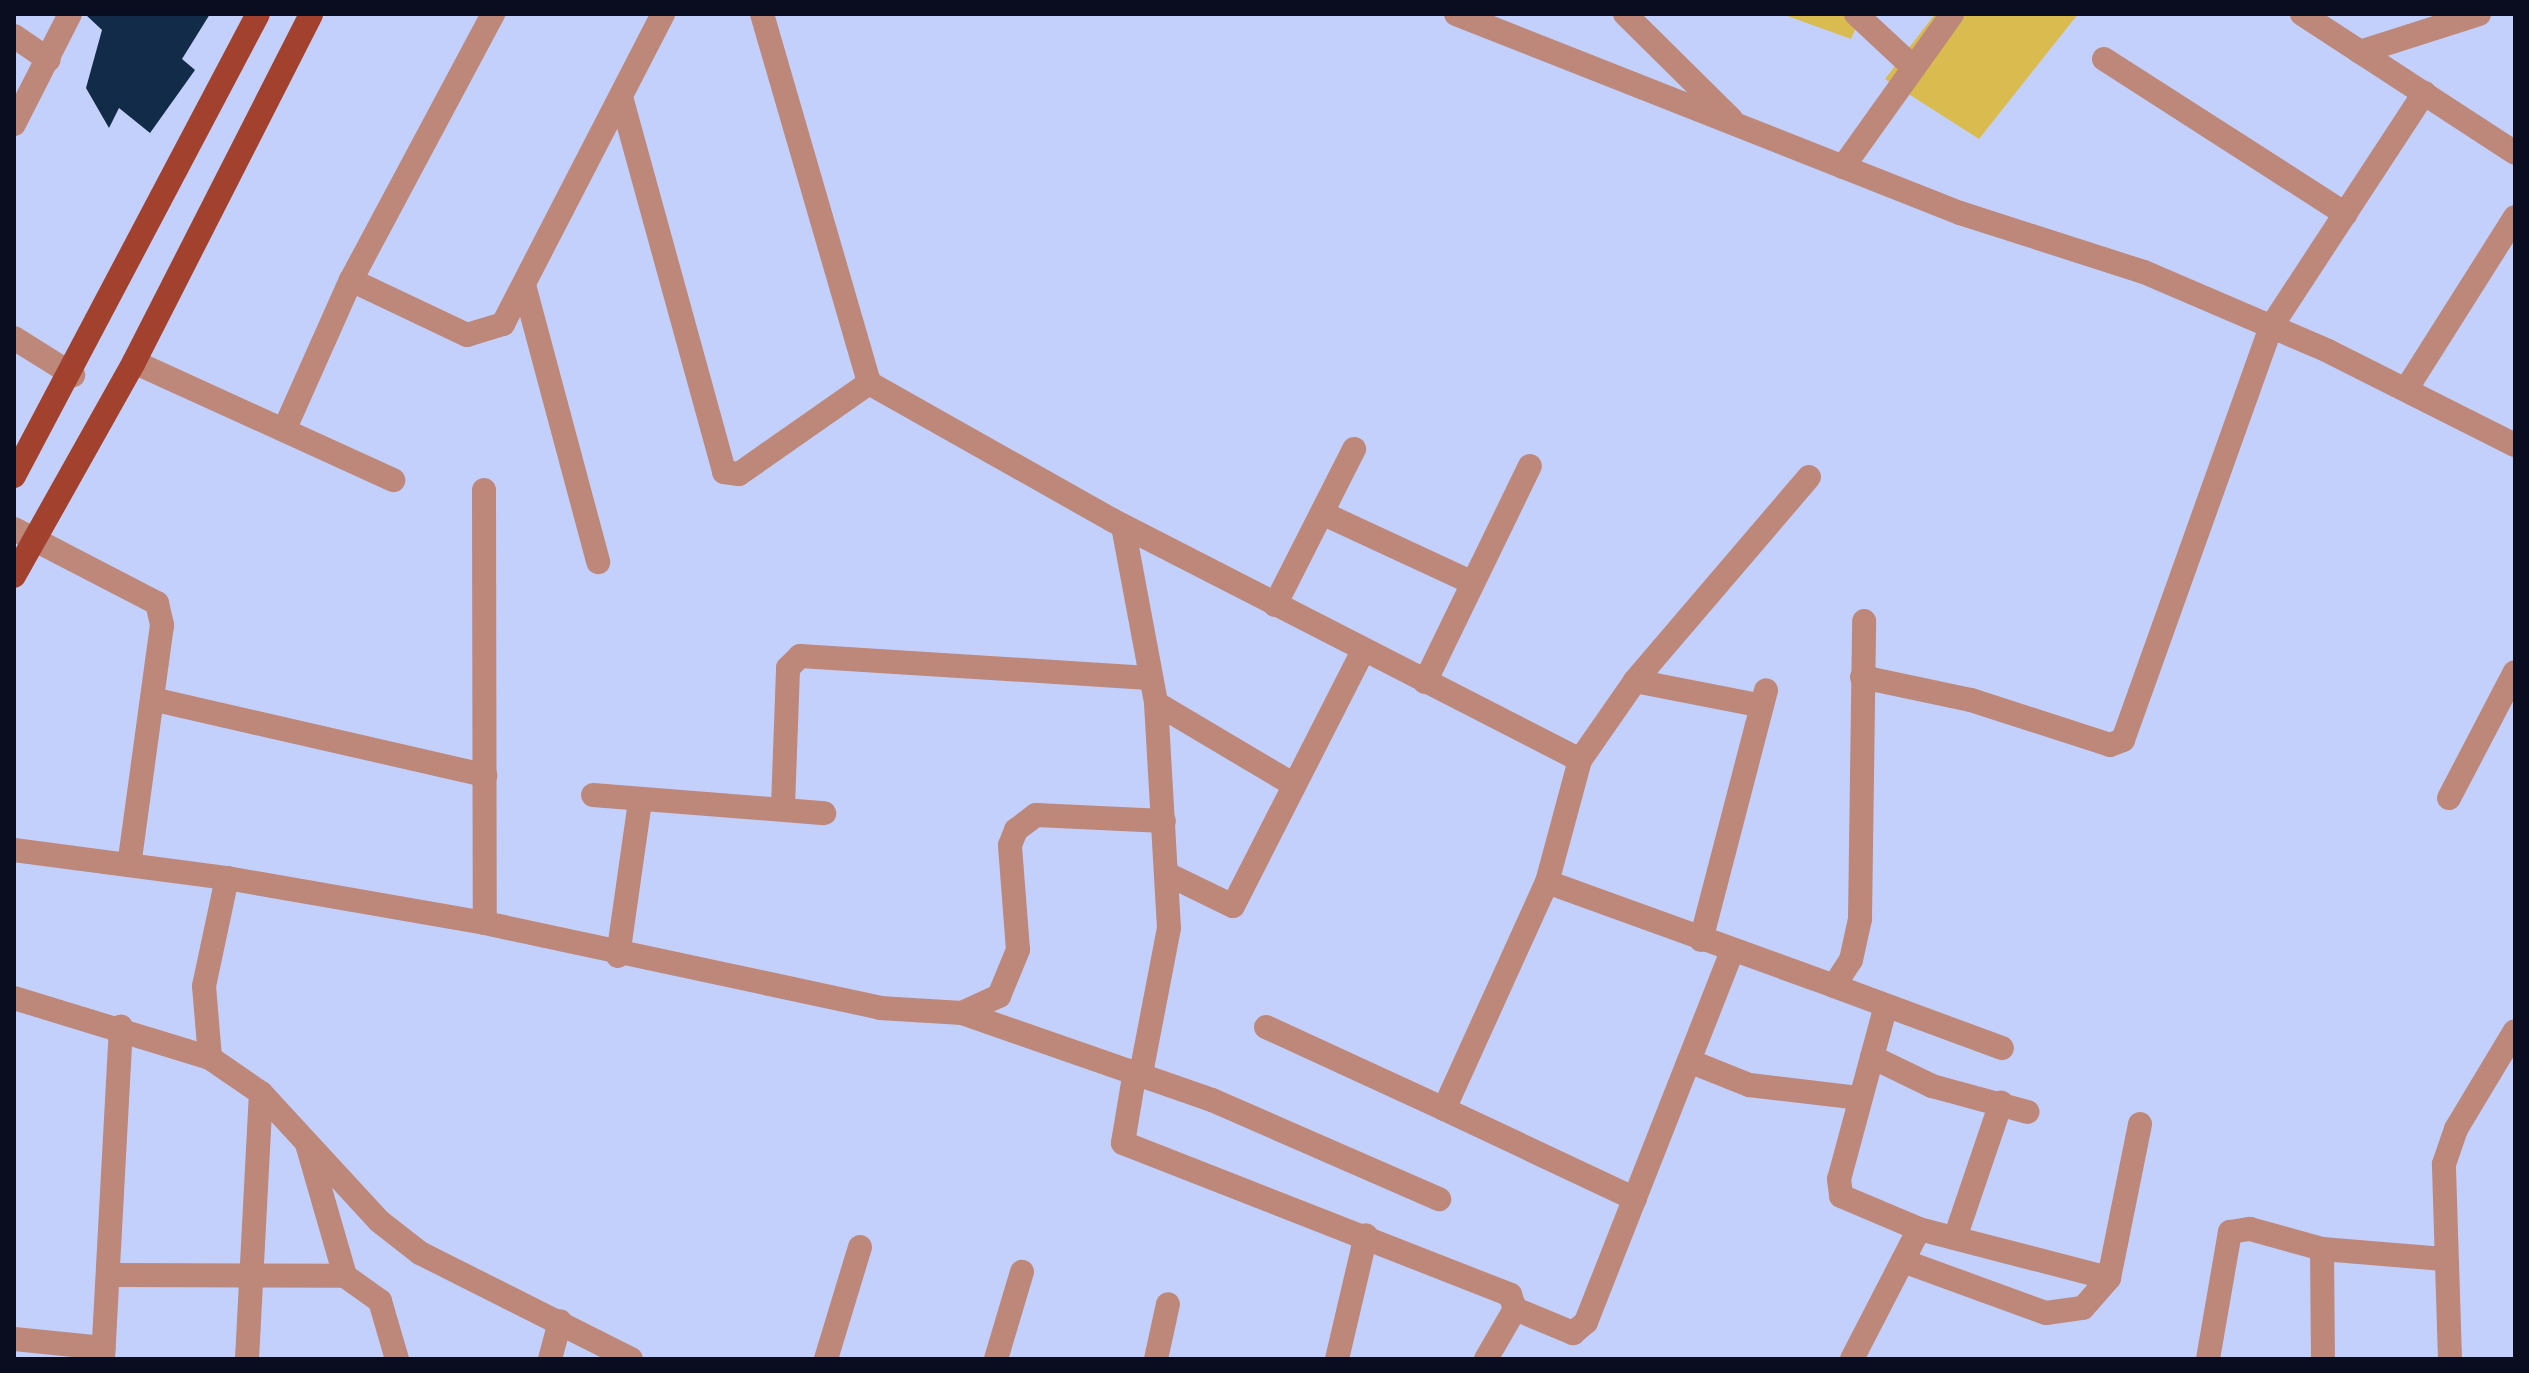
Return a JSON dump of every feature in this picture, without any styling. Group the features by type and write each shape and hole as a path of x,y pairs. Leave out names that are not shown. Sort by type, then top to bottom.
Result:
{"main road":[{"path":"14,476 73,375 258,14"},
{"path":"14,576 24,536 134,362 311,14"}],"street":[{"path":"14,124 70,14"},
{"path":"285,428 351,280 493,14"},
{"path":"351,280 477,336 503,324 663,14"},
{"path":"762,14 869,383 1123,526 1580,760"},
{"path":"1456,14 1843,167 2144,272 2407,388 2515,445"},
{"path":"1625,14 1739,127"},
{"path":"1856,14 1914,68"},
{"path":"1843,167 1952,14"},
{"path":"2302,14 2515,153"},
{"path":"2360,52 2442,20 2479,14"},
{"path":"14,36 49,60"},
{"path":"2104,59 2345,214"},
{"path":"1862,677 1971,700 2110,745 2123,740 2271,327 2424,93"},
{"path":"621,97 724,472 739,474 869,383"},
{"path":"2407,388 2515,217"},
{"path":"524,285 598,562"},
{"path":"14,338 73,375"},
{"path":"134,362 285,428 393,480"},
{"path":"1275,605 1354,449"},
{"path":"1425,682 1530,466"},
{"path":"1444,1109 1547,882 1580,760 1635,681 1809,477"},
{"path":"484,490 485,923"},
{"path":"1322,513 1473,583"},
{"path":"1123,526 1148,678 1156,703 1167,874 1164,975 1123,1143 1366,1235 1510,1295 1515,1309 1486,1359"},
{"path":"24,536 157,603 162,625 129,865"},
{"path":"1834,986 1851,960 1860,919 1864,621"},
{"path":"1167,874 1233,906 1291,783 1363,651"},
{"path":"783,806 788,668 800,656 1148,678"},
{"path":"2449,798 2515,672"},
{"path":"1635,681 1764,698 1701,940"},
{"path":"152,699 485,775"},
{"path":"1156,703 1291,783"},
{"path":"593,795 640,801 783,806 824,813"},
{"path":"618,956 640,801"},
{"path":"962,1013 999,996 1018,950 1010,845 1016,830 1036,815 1164,821"},
{"path":"14,850 227,878 485,923 618,956 880,1008 962,1013 1138,1072 1439,1199"},
{"path":"210,1058 204,986 227,878"},
{"path":"1547,882 1732,952 1834,986 1885,1009 2002,1048"},
{"path":"1515,1309 1579,1332 1732,952"},
{"path":"14,998 121,1026 210,1058 261,1093 305,1137 379,1221 420,1253 632,1358"},
{"path":"1885,1009 1860,1098 1841,1196 1919,1229 2109,1278"},
{"path":"14,1339 103,1353 121,1026"},
{"path":"1266,1027 1635,1199"},
{"path":"2450,1359 2444,1259 2444,1164 2456,1129 2515,1031"},
{"path":"1872,1057 1932,1086 2028,1112"},
{"path":"1689,1061 1749,1085 1860,1098"},
{"path":"247,1359 261,1093"},
{"path":"1955,1238 2001,1103"},
{"path":"1903,1261 2056,1314 2083,1308 2109,1278 2140,1124"},
{"path":"305,1137 345,1276"},
{"path":"1852,1359 1919,1229"},
{"path":"2208,1359 2230,1232 2250,1229 2322,1249 2444,1259"},
{"path":"1337,1359 1366,1235"},
{"path":"826,1359 860,1247"},
{"path":"2322,1249 2323,1359"},
{"path":"996,1359 1022,1272"},
{"path":"108,1275 345,1276 380,1301 397,1359"},
{"path":"1156,1359 1168,1304"},
{"path":"550,1359 560,1321"}],"shaded area":[{"path":"1782,14 1862,14 1851,39"},
{"path":"1935,14 2078,14 1979,139 1885,79"}],"building":[{"path":"85,14 210,14 182,59 195,70 150,133 119,108 109,128 86,88 102,30"}]}
